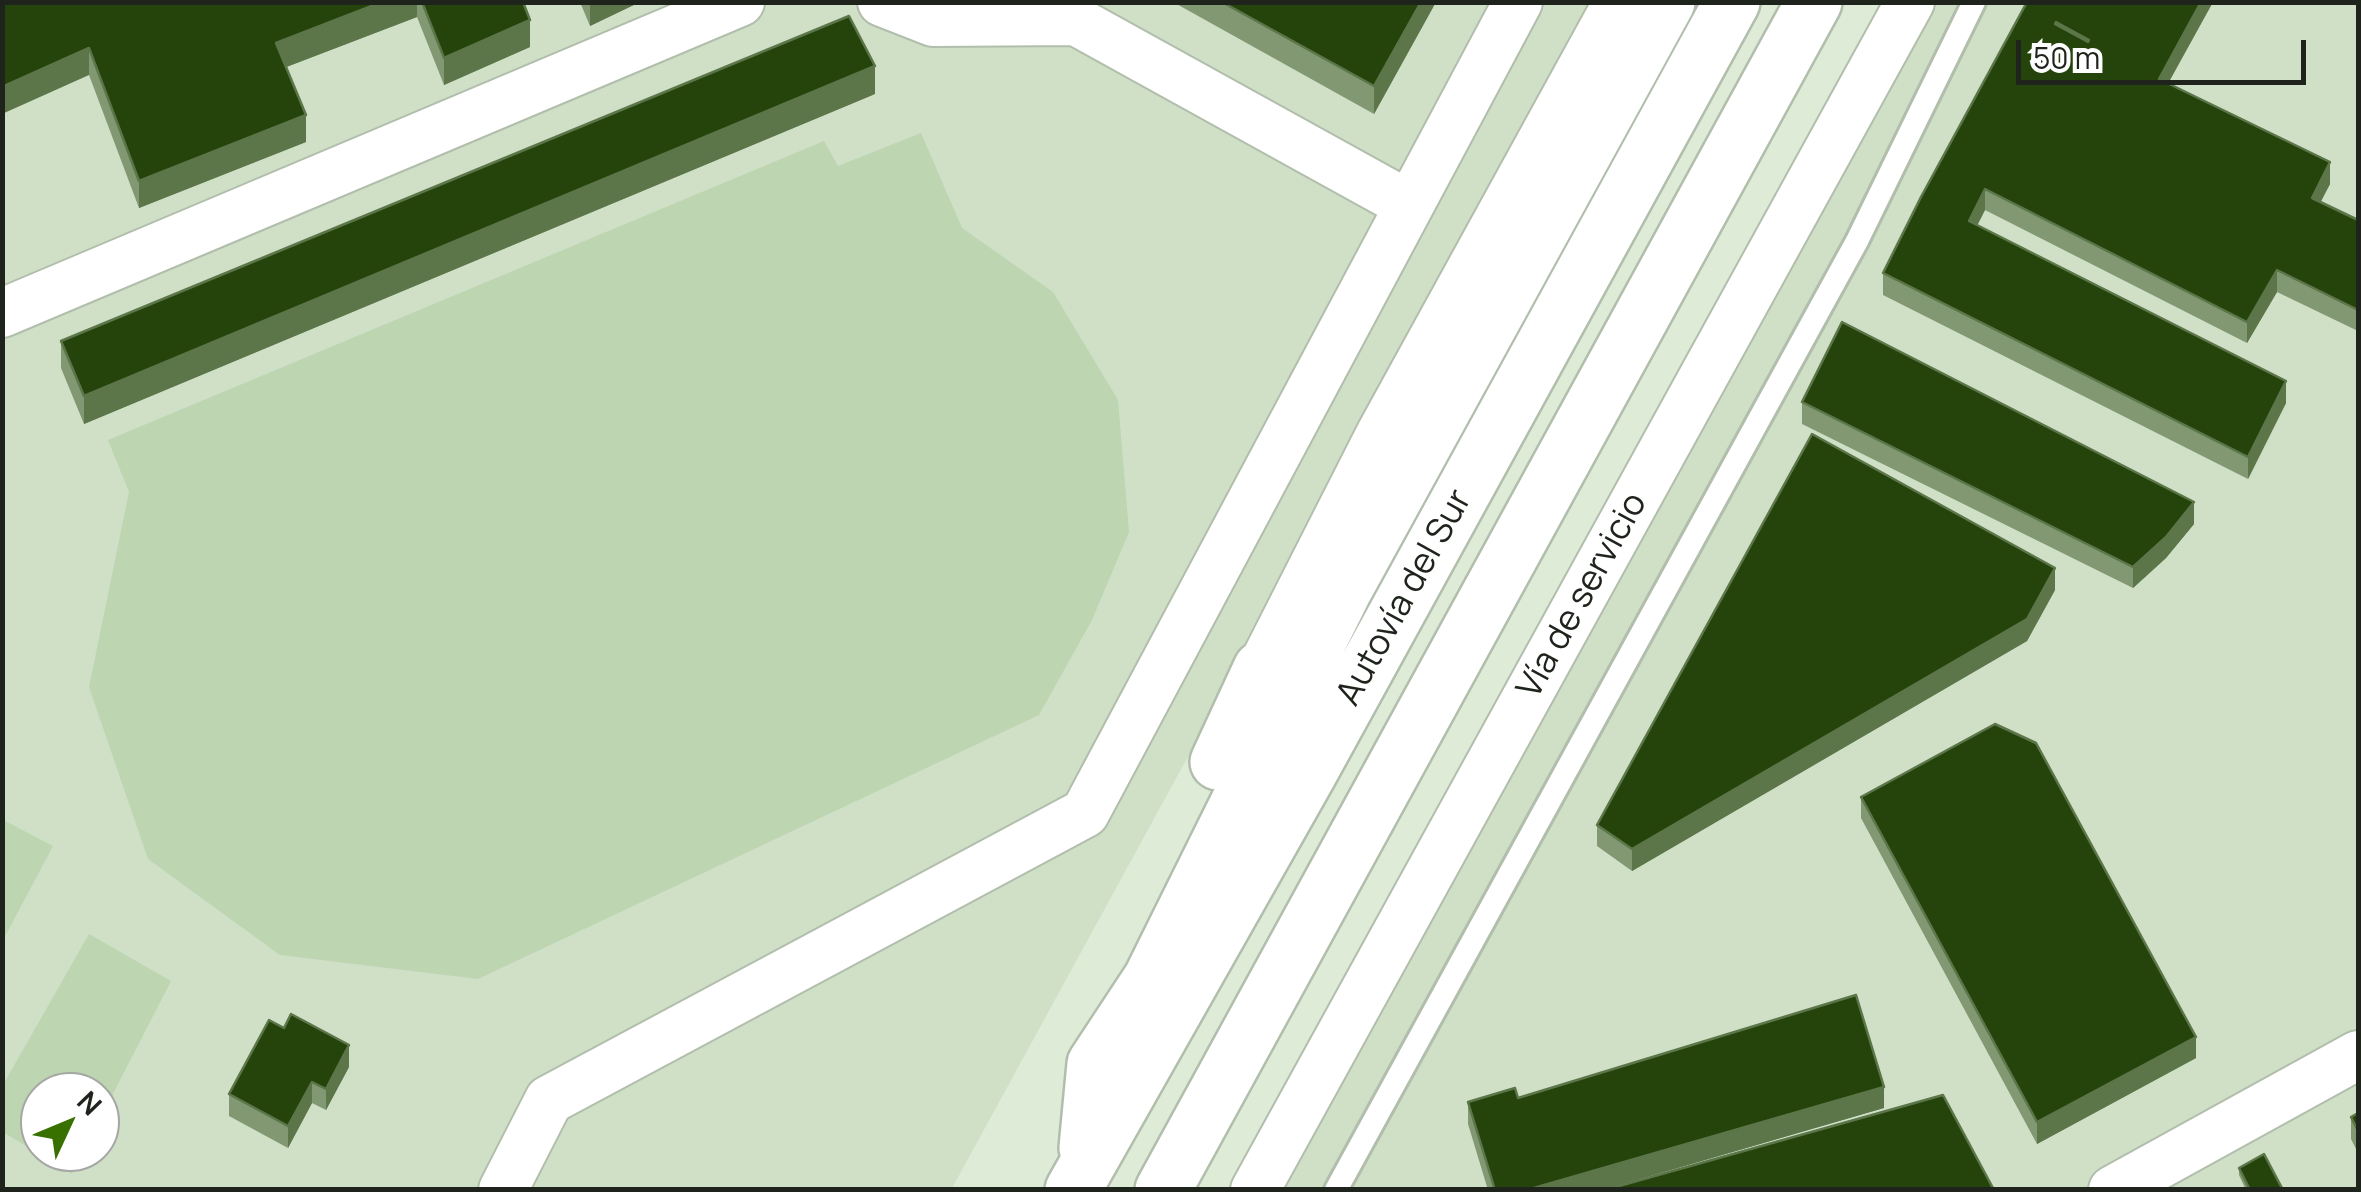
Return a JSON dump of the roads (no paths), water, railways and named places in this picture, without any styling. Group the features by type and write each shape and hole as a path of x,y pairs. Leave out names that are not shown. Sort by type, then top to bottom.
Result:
{"highway":[{"path":"1095,1064 1150,979 1344,590 1667,2"},
{"name":"Autovía del Sur","path":"1079,1180 1309,773 1732,2"},
{"name":"Autovía del Sur","path":"1163,1190 1814,2"},
{"path":"1079,1180 1095,1064 1123,970 1260,669"}],"street":[{"path":"2,313 740,2"},
{"path":"882,2 934,22 1076,21 1409,205"},
{"path":"503,1190 549,1100 1085,813 1518,2"},
{"path":"1260,669 1382,434 1618,2"},
{"name":"Vía de servicio","path":"1255,1190 1910,2"},
{"path":"2113,1190 2358,1055"}],"lane":[{"path":"1336,1190 1858,241 1974,2"}]}
